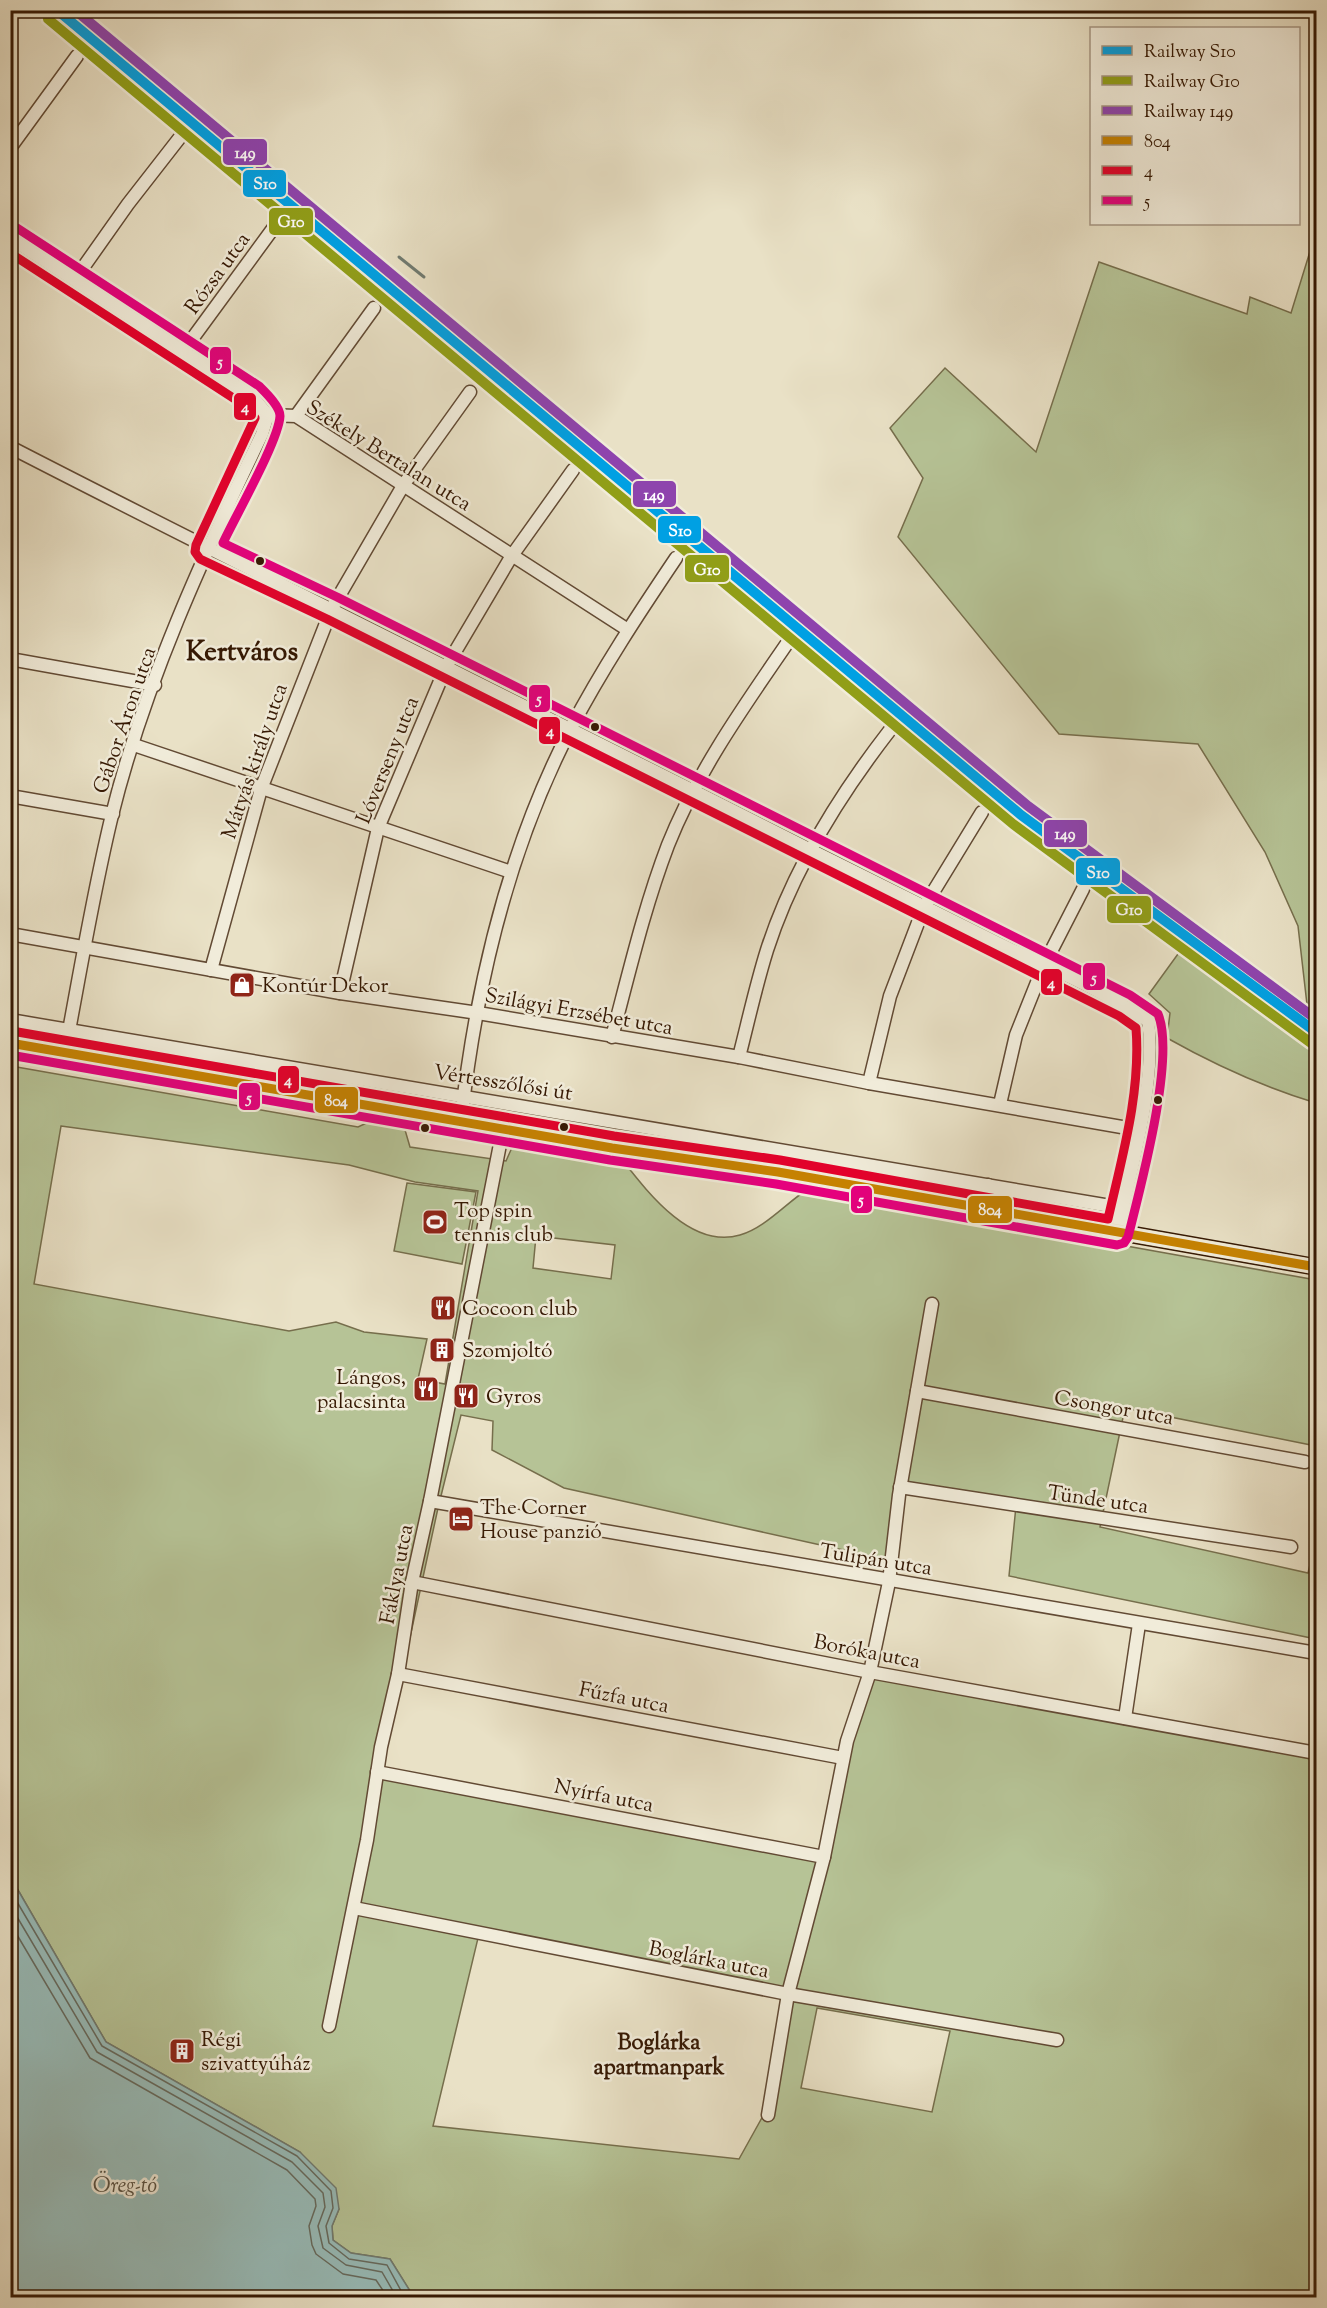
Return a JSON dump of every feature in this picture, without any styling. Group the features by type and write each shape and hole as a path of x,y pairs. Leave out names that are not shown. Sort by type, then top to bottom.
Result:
{"main road":[{"name":"Vértesszőlősi út","path":"10,1043 503,1129 788,1174 1317,1267"}],"street":[{"path":"10,148 77,56"},
{"path":"75,279 128,204 181,136"},
{"name":"Rózsa utca","path":"184,350 280,219"},
{"path":"10,238 252,396 268,415"},
{"path":"296,416 374,308"},
{"name":"Mátyás király utca","path":"211,970 261,789 332,608 404,484 470,392"},
{"name":"Székely Bertalan utca","path":"268,415 296,416 404,484 511,557 628,630"},
{"name":"Gábor Áron utca","path":"65,1052 113,814 134,745 154,685 207,549 262,434 268,415"},
{"path":"10,447 207,549 332,608 924,907 1044,965 1125,1006 1148,1022 1151,1045 1139,1130 1117,1233"},
{"name":"Lóverseny utca","path":"340,993 378,828 446,667 511,557 573,470"},
{"path":"461,1120 478,1013 511,872 571,729 628,630 676,558"},
{"path":"612,1037 644,915 669,844 731,724 788,642"},
{"path":"10,659 154,685"},
{"path":"739,1057 767,949 809,849 852,779 890,730"},
{"path":"134,745 511,872"},
{"path":"10,796 113,814"},
{"path":"869,1083 890,996 924,907 982,812"},
{"path":"1000,1104 1016,1035 1044,965 1083,889"},
{"name":"Szilágyi Erzsébet utca","path":"10,934 340,993 478,1013 739,1057 869,1083 1139,1130"},
{"name":"Vértesszőlősi út","path":"10,1020 1122,1208"},
{"name":"Fáklya utca","path":"329,2026 354,1908 377,1772 398,1674 412,1582 503,1129"},
{"path":"985,1210 988,1185"},
{"path":"768,2115 788,1994 824,1857 854,1714 870,1672 889,1582 900,1487 932,1304"},
{"name":"Csongor utca","path":"917,1391 1305,1462"},
{"name":"Tünde utca","path":"900,1487 1291,1547"},
{"name":"Tulipán utca","path":"430,1501 889,1582 1005,1598 1139,1624 1317,1653"},
{"name":"Boróka utca","path":"412,1582 870,1672 1317,1754"},
{"path":"1125,1718 1139,1624"},
{"name":"Fűzfa utca","path":"398,1674 843,1758"},
{"name":"Nyírfa utca","path":"377,1772 824,1857"},
{"name":"Boglárka utca","path":"354,1908 788,1994 1057,2040"}],"green space":[{"path":"1316,232 1316,1025 1309,1022 1298,926 1265,852 1198,744 1059,734 898,537 923,478 890,428 945,368 1036,452 1099,262 1247,314 1250,297 1291,313"},
{"path":"1183,947 1282,1015 1316,1033 1316,1103 1240,1075 1167,1038 1170,1013 1149,994"},
{"path":"11,1066 358,1127 382,1116 403,1123 410,1147 506,1161 514,1143 620,1157 656,1200 671,1214 687,1226 704,1234 722,1237 740,1235 758,1227 808,1189 1316,1280 1316,1446 1125,1408 1100,1527 1308,1573 1316,1540 1316,1639 1009,1576 1016,1506 907,1483 893,1561 564,1488 492,1450 493,1421 461,1415 438,1508 380,1776 824,1857 870,1672 1316,1752 1316,2297 411,2297 410,2291 390,2259 351,2253 333,2240 332,2226 339,2209 300,2152 106,2042 11,1878","holes":["61,1126 349,1165 415,1182 478,1191 445,1384 418,1379 427,1339 364,1332 336,1322 289,1331 34,1284","536,1236 615,1245 611,1279 533,1268","478,1938 783,1996 764,2114 739,2159 433,2126","817,2008 950,2031 932,2112 801,2088"]},
{"name":"Top spin tennis club","path":"407,1183 476,1192 462,1264 394,1251"}],"water":[{"name":"Öreg-tó","path":"11,1878 106,2042 300,2152 336,2188 339,2209 332,2226 333,2240 351,2253 390,2259 410,2291 411,2297 11,2297"}],"waterway":[{"path":"399,257 424,277"}],"rail line":[{"name":"S10","path":"57,10 1021,815 1316,1032"},
{"name":"149","path":"75,10 1028,806 1316,1019"},
{"name":"G10","path":"48,19 1013,824 1311,1043"}],"transit line":[{"name":"5","path":"10,1055 610,1160 776,1184 1117,1245 1124,1243 1128,1237 1154,1124 1163,1060 1162,1034 1158,1014 1130,995 337,597 223,543 256,479 278,427 280,416 275,404 259,386 17,228"},
{"name":"4","path":"10,253 244,405 255,418 196,545 195,552 200,559 327,619 1119,1016 1136,1028 1137,1052 1129,1125 1108,1219 780,1160 614,1136 12,1031"},
{"name":"804","path":"10,1043 612,1148 778,1172 1316,1267"}],"place":[{"name":"Kontúr Dekor","path":"242,985"},
{"name":"Top spin tennis club","path":"435,1222"},
{"name":"Cocoon club","path":"443,1308"},
{"name":"Szomjoltó","path":"442,1350"},
{"name":"Lángos, palacsinta","path":"426,1389"},
{"name":"Gyros","path":"466,1396"},
{"name":"The Corner House panzió","path":"461,1519"},
{"name":"Régi szivattyúház","path":"182,2051"}],"district":[{"name":"Kertváros","path":"242,651"},
{"name":"Boglárka apartmanpark","path":"659,2054"}]}
